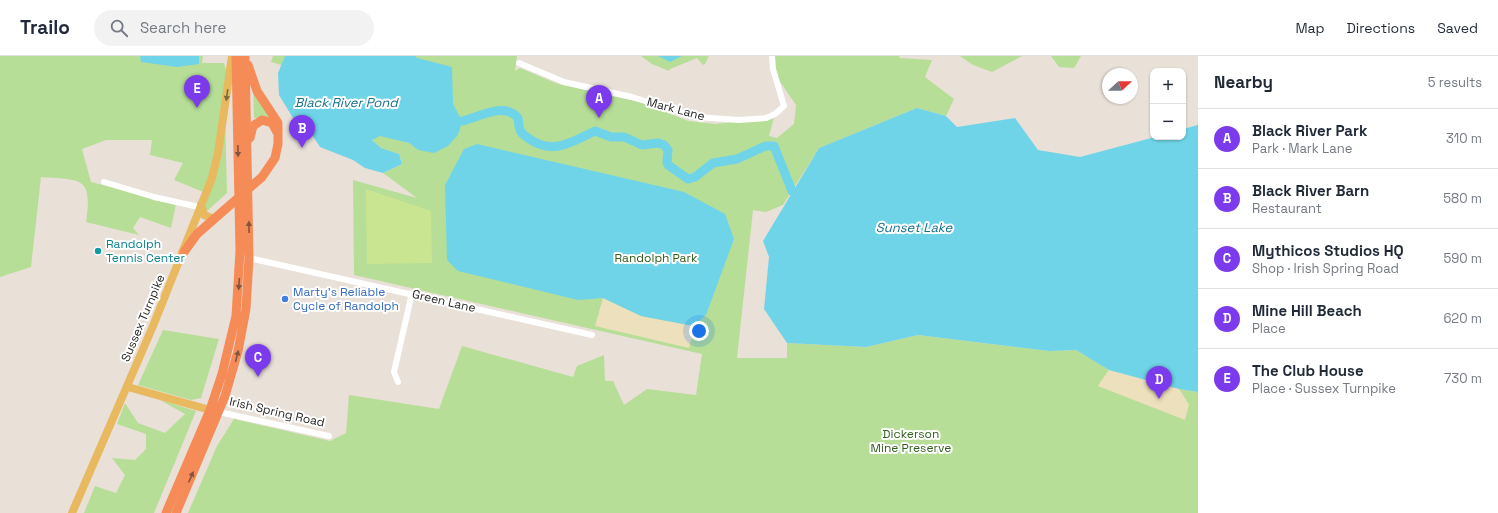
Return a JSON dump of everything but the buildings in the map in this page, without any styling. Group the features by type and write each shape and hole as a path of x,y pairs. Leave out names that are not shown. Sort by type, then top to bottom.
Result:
{"highway":[{"path":"166,513 215,411 236,316 240,268 236,56"},
{"path":"184,252 197,234 266,172 275,158 278,138 278,123 257,91 245,56"},
{"path":"176,513 240,342 246,309 249,258 245,56"},
{"path":"247,155 252,129 258,121 264,120 272,123 278,138"}],"main road":[{"name":"Sussex Turnpike","path":"72,513 128,386 184,252 184,244 212,178 218,154 232,56"},
{"path":"200,206 204,214 214,219"},
{"name":"Irish Spring Road","path":"128,386 149,394 215,411"}],"street":[{"name":"Mark Lane","path":"519,63 564,82 632,97 697,117 739,120 766,118 775,114 784,106 773,69 772,56"},
{"path":"104,182 154,197 200,206"},
{"name":"Green Lane","path":"249,258 412,293 592,335"},
{"path":"398,382 394,372 412,293"},
{"name":"Irish Spring Road","path":"215,411 329,436"}],"green space":[{"path":"0,56 203,56 202,63 224,63 227,74 225,115 227,193 196,221 206,193 174,180 183,163 150,155 152,140 106,140 82,149 91,182 176,204 171,228 140,217 133,228 139,235 86,222 88,196 81,183 75,180 41,177 31,267 0,277"},
{"path":"273,56 517,56 515,71 520,68 558,84 644,103 688,121 716,124 774,117 769,136 777,138 794,124 796,105 770,67 771,56 899,56 900,58 932,60 925,77 954,99 946,116 917,108 819,148 783,205 766,212 753,210 737,358 787,358 787,343 866,347 918,335 1049,351 1076,350 1109,370 1098,386 1189,405 1179,389 1198,392 1198,513 188,513 217,446 234,419 330,441 346,433 349,395 439,409 462,346 573,377 577,366 604,355 605,381 613,381 624,405 647,389 696,395 702,354 354,275 353,180 417,198 383,173 402,164 399,154 381,148 372,140 380,135 409,143 418,150 459,116 271,62"},
{"path":"641,56 709,56 703,65 697,58 670,69 669,71 652,64"},
{"path":"960,56 1022,56 992,72 973,65"},
{"path":"1051,56 1081,56 1074,68 1059,67"},
{"path":"253,88 272,118 254,118"},
{"path":"366,189 431,211 432,263 367,264"},
{"path":"163,330 219,339 201,398 191,400 138,385"},
{"path":"160,400 196,411 154,513 84,513 95,486 116,493 125,475 112,458 135,460 146,449 146,434 117,424 125,403 138,423 165,433 185,414"}],"sand":[{"path":"603,298 641,316 694,326 689,348 595,326"},
{"path":"1109,370 1179,389 1189,405 1185,420 1098,386"}],"water":[{"path":"140,56 199,56 199,64 177,67 141,62"},
{"name":"Black River Pond","path":"285,56 415,56 417,58 452,67 453,104 462,121 458,135 448,146 434,153 418,150 409,143 380,136 372,140 381,148 399,154 402,164 383,173 365,168 353,160 320,147 304,123 293,118 279,95 278,73"},
{"path":"658,56 682,56 670,62"},
{"name":"Sunset Lake","path":"917,108 946,116 957,127 1015,118 1038,150 1080,157 1150,138 1150,140 1186,140 1186,128 1198,125 1198,392 1179,389 1109,370 1076,350 1049,351 918,335 866,347 787,343 764,309 769,257 763,241 819,148"},
{"path":"477,144 684,192 725,214 734,239 706,315 694,326 641,316 603,298 578,300 458,271 447,260 445,185 464,149"}],"waterway":[{"path":"462,121 490,112 505,111 512,113 518,118 519,128 523,135 539,144 548,146 563,145 595,131 611,137 624,137 642,145 658,143 664,145 668,150 668,165 688,179 695,177 713,163 737,159 763,147"},
{"path":"766,146 774,146 792,191"}],"place":[{"name":"The Club House","path":"197,108"},
{"name":"Black River Park","path":"599,118"},
{"name":"Black River Barn","path":"302,148"},
{"name":"Randolph Tennis Center","path":"98,251"},
{"name":"Marty's Reliable Cycle of Randolph","path":"285,299"},
{"name":"Mythicos Studios HQ","path":"258,377"},
{"name":"Mine Hill Beach","path":"1159,399"}],"park label":[{"name":"Randolph Park","path":"656,258"},
{"name":"Dickerson Mine Preserve","path":"911,441"}]}
